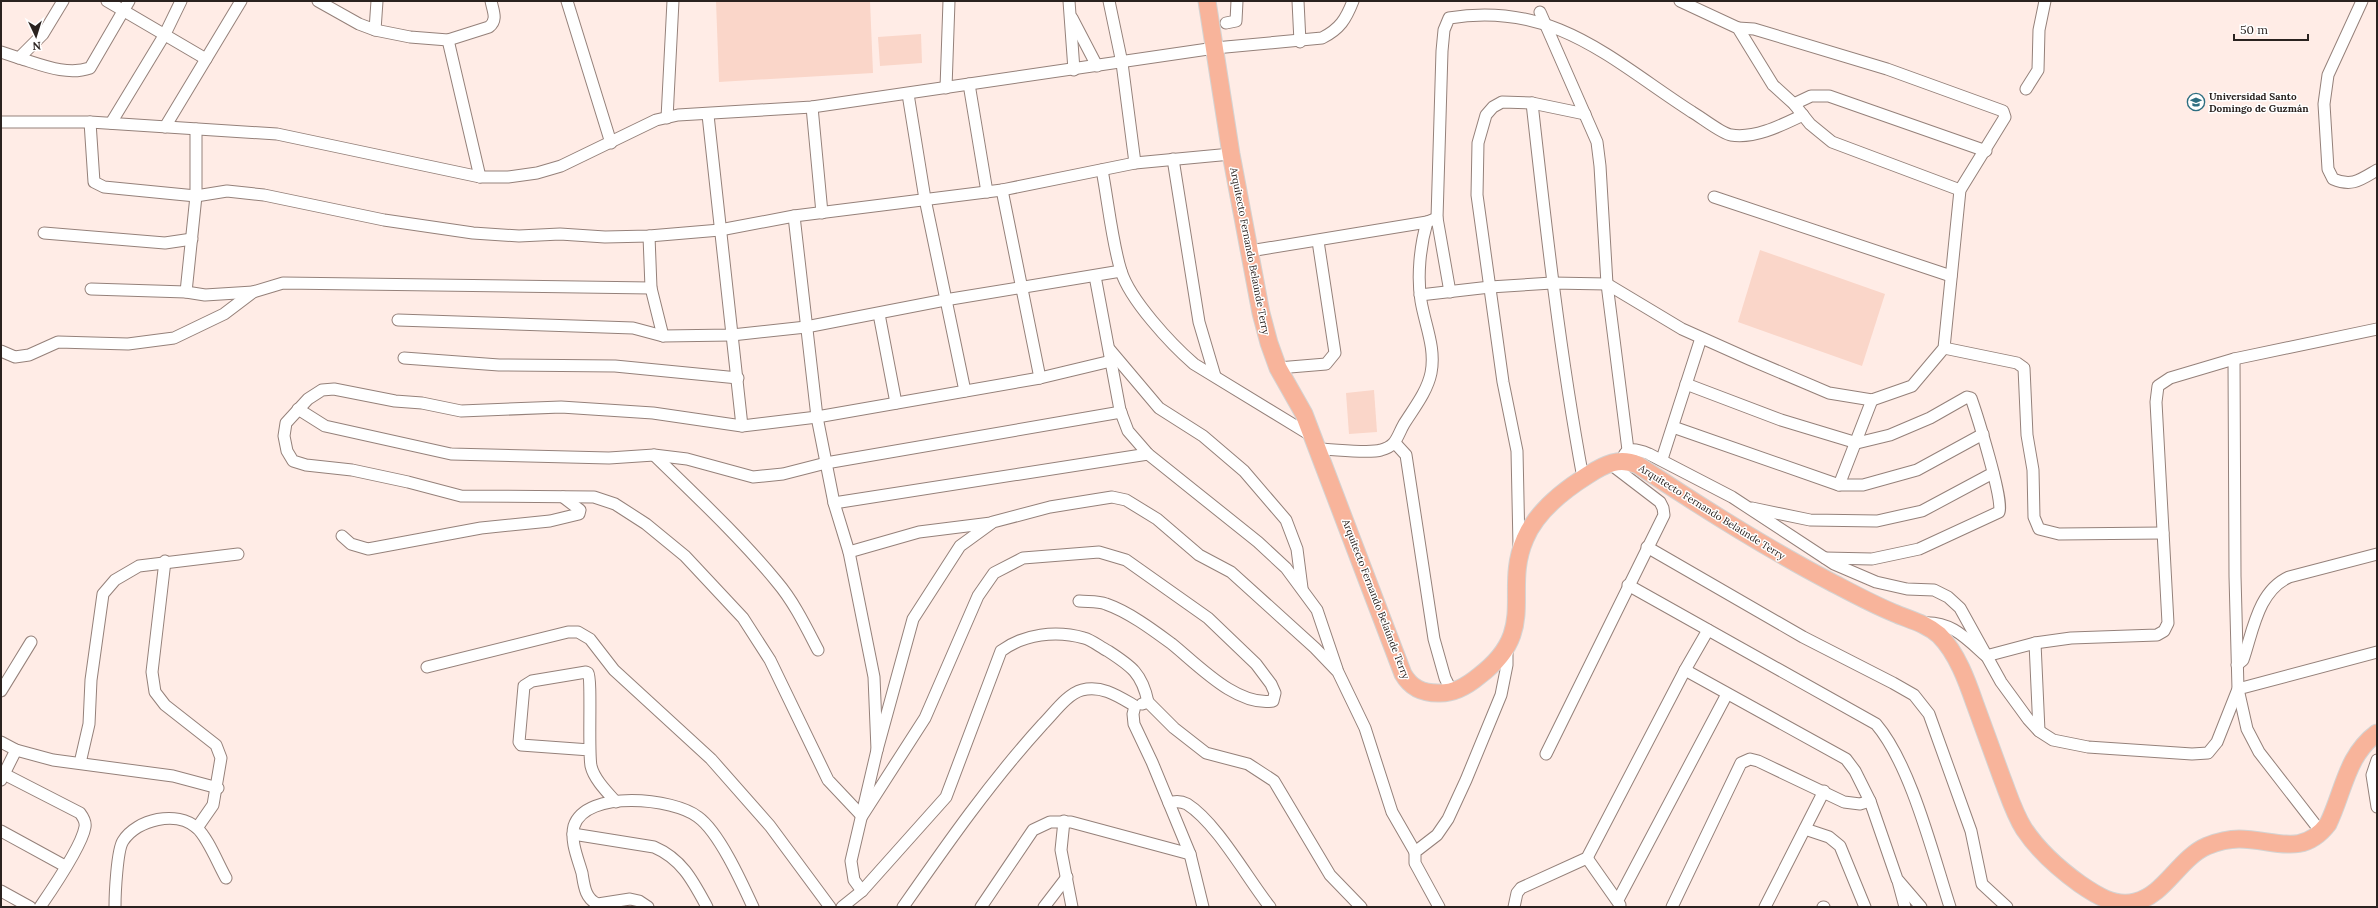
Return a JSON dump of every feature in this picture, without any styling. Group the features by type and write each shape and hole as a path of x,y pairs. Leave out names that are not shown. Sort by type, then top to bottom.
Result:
{"main road":[{"name":"Arquitecto Fernando Belaúnde Terry","path":"1207,1 1231,154 1261,313 1278,368 1304,414 1403,674 1412,686 1419,690 1441,693 1452,692 1462,688 1486,671 1507,647 1517,620 1520,558 1524,540 1538,518 1583,478 1620,458 1638,465 1758,542 1806,569 1887,610 1921,623 1938,635 1953,654 1969,687 2013,810 2025,830 2054,862 2093,893 2116,902 2138,901 2150,895 2190,856 2215,843 2240,839 2296,844 2309,841 2321,832 2332,815 2356,754 2365,742 2377,733"}],"street":[{"path":"19,58 43,34 63,1"},
{"path":"107,1 126,6 164,34 206,59"},
{"path":"111,123 164,34 180,1"},
{"path":"165,127 241,1"},
{"path":"318,1 359,24 375,30 448,40 489,27 494,23 495,18 491,1"},
{"path":"375,30 377,1"},
{"path":"568,1 612,143"},
{"path":"667,118 673,1"},
{"path":"946,88 949,1"},
{"path":"1070,1 1074,70"},
{"path":"1109,1 1122,63 1135,163"},
{"path":"1226,23 1236,21 1237,1"},
{"path":"1298,1 1300,42"},
{"path":"1,122 90,122 277,134 480,177 508,177 537,173 561,166 612,143 656,120 678,116 812,107 1122,63 1215,48 1300,42 1322,38 1335,31 1345,21 1353,1"},
{"path":"1420,295 1490,287 1552,283 1607,284 1682,329 1701,338 1829,393 1872,400 1912,386 1934,362 1944,348 1960,190 1986,151 2005,117 2004,111 1887,69 1754,29 1738,28 1680,1"},
{"path":"2026,89 2038,70 2040,30 2045,1"},
{"path":"2362,1 2328,75 2324,104 2328,169 2333,179 2351,183 2377,170"},
{"path":"1,52 62,70 79,72 90,68 126,6"},
{"path":"1450,292 1432,220 1442,51 1444,30 1449,18 1466,11 1484,8 1505,8 1548,14 1604,44 1674,100 1730,136 1749,135 1780,126 1803,115"},
{"path":"1540,12 1597,142 1600,166 1620,458 1643,488 1663,508 1664,515 1628,585 1546,754"},
{"path":"1070,14 1097,66"},
{"path":"1738,28 1773,85 1794,104 1810,124 1832,142 1960,190"},
{"path":"448,40 480,177"},
{"path":"969,84 986,192"},
{"path":"908,94 925,198 965,391"},
{"path":"1794,104 1811,96 1829,96 1986,151"},
{"path":"1520,558 1517,451 1504,382 1477,195 1478,143 1486,115 1493,107 1502,102 1532,104 1585,114"},
{"path":"1532,104 1552,283 1566,384 1583,478"},
{"path":"812,107 822,213"},
{"path":"708,115 738,378 742,426"},
{"path":"90,122 94,182 104,187 196,196 227,191 264,195 384,220 473,233 519,236 560,234 604,237 649,236 720,230 794,216 925,198 1002,190 1135,163 1231,154"},
{"path":"186,292 196,196 196,129"},
{"path":"1173,159 1199,322 1215,376"},
{"path":"1102,170 1121,272 1130,290 1177,350 1194,364 1215,376 1315,443 1373,452 1395,443 1401,430 1426,389 1431,374 1431,348 1420,295 1424,234 1432,220"},
{"path":"1002,190 1040,378"},
{"path":"1714,198 1951,276"},
{"path":"794,216 817,417 834,503 849,552 874,677 877,750"},
{"path":"1250,251 1318,241 1432,220"},
{"path":"44,233 165,243 192,239"},
{"path":"649,236 651,288 663,336"},
{"path":"1278,368 1326,364 1335,353 1318,241"},
{"path":"398,320 633,328 663,336 732,335 806,327 946,300 1121,272"},
{"path":"1095,276 1121,412 1128,431 1148,454 1258,542 1286,568 1317,610 1338,672 1365,728 1392,812 1415,852 1415,863 1439,907"},
{"path":"1,351 15,356 29,355 58,342 128,344 174,338 224,314 253,292 270,285 283,283 651,288"},
{"path":"91,289 186,292 205,295 253,292"},
{"path":"879,314 896,403"},
{"path":"1986,656 2035,643 2071,638 2156,635 2164,631 2168,622 2156,402 2158,386 2170,378 2234,359 2377,329"},
{"path":"1662,459 1701,338"},
{"path":"1944,348 2017,363 2024,368 2027,435 2033,470 2034,517 2038,529 2059,534 2163,533"},
{"path":"1109,350 1160,408 1204,436 1244,471 1286,520 1297,550 1302,589"},
{"path":"404,358 499,366 614,366 738,378"},
{"path":"2234,359 2234,576 2238,689 2247,729 2259,752 2321,832"},
{"path":"862,816 828,780 770,660 737,612 685,556 646,524 615,504 594,496 461,496 408,482 352,470 306,465 293,460 287,451 284,436 286,422 308,399 322,390 334,389 394,401 422,403 461,411 561,407 653,413 742,426 817,417 1040,378 1111,361"},
{"path":"1686,384 1781,420 1857,443 1890,435 1930,418 1967,397 1971,398 1983,434 1993,473 2000,506 1999,512 1919,549 1872,559 1825,558"},
{"path":"1839,485 1857,443 1872,400"},
{"path":"298,409 325,426 451,454 608,458 654,455 687,459 753,477 783,474 826,463 1121,412"},
{"path":"1672,427 1839,485 1862,485 1917,470 1983,434"},
{"path":"1395,443 1406,455 1432,632 1440,665 1452,692"},
{"path":"1620,458 1642,451 1662,459 1746,507 1825,558 1876,582 1907,589 1934,590 1948,597 1960,608 2001,682 2039,730 2053,740 2088,747 2192,754 2208,753 2217,742 2238,689"},
{"path":"834,503 1148,454"},
{"path":"654,455 709,508 778,582 803,620 818,650"},
{"path":"1746,507 1810,520 1877,521 1922,511 1993,473"},
{"path":"342,536 351,544 368,549 481,528 550,521 579,514 580,510 563,497"},
{"path":"849,552 920,532 993,522 1097,498 1112,497 1126,500 1157,519 1199,555 1231,572 1315,648 1338,672"},
{"path":"862,891 854,880 851,861 877,750 913,619 960,546 993,522"},
{"path":"1647,547 1803,637 1894,682 1914,695 1929,714 1970,831 1982,884 2007,907"},
{"path":"862,816 925,718 978,596 994,573 1023,558 1099,552 1126,560 1208,618 1256,664 1271,684 1275,693 1273,701 1262,703 1234,692 1200,669 1172,644 1124,612 1105,604 1079,601"},
{"path":"80,763 89,724 91,680 103,594 115,580 139,566 165,561 238,554"},
{"path":"2237,665 2243,660 2262,604 2277,584 2289,577 2377,554"},
{"path":"165,561 152,672 155,692 165,705 216,745 221,758 218,788 213,805 197,828"},
{"path":"1628,585 1876,724 1889,739 1916,804 1950,907"},
{"path":"1921,623 1934,621 1946,624 1968,639 1986,656"},
{"path":"1514,907 1517,893 1521,888 1587,858 1685,670 1708,630"},
{"path":"427,667 568,632 578,632 587,636 614,670 711,759 770,826 830,907"},
{"path":"842,907 862,891 946,797 1001,651 1015,641 1062,634 1085,638 1130,665 1140,677 1148,702 1174,728 1206,753 1248,764 1274,781 1330,875 1361,907"},
{"path":"1,691 30,642"},
{"path":"2035,643 2039,730"},
{"path":"1415,852 1437,835 1448,819 1466,780 1501,695 1507,665 1507,647"},
{"path":"2238,689 2377,652"},
{"path":"1685,670 1846,759 1855,771 1870,801 1905,907"},
{"path":"590,750 521,745 519,742 524,686 532,681 586,672 588,673 591,767 598,779 616,802"},
{"path":"903,907 985,790 1063,702 1080,690 1095,688 1111,692 1135,706 1148,702"},
{"path":"1587,858 1619,904 1727,694"},
{"path":"1135,706 1133,714 1134,724 1190,854 1202,907"},
{"path":"1,742 16,750 53,760 174,776 218,788"},
{"path":"16,750 2,777 80,813 83,817 85,825 84,832 40,907"},
{"path":"1672,907 1741,763 1750,759 1758,761 1824,791 1844,802 1860,804 1870,801"},
{"path":"2377,760 2372,775 2377,807"},
{"path":"1765,907 1824,791"},
{"path":"648,907 639,901 630,899 614,900 601,904 592,901 586,892 573,834 577,820 584,812 594,806 616,802 653,802 683,808 699,817 711,830 742,882 753,907"},
{"path":"1169,803 1184,803 1201,817 1224,844 1270,907"},
{"path":"115,907 120,851 123,841 145,823 166,818 184,820 197,828 226,878"},
{"path":"980,907 1033,830 1050,822 1064,822 1190,854"},
{"path":"1064,822 1061,850 1072,907"},
{"path":"1805,829 1829,837 1840,846 1865,907"},
{"path":"1,831 65,866"},
{"path":"573,834 654,847 662,851 684,868 707,907"},
{"path":"1044,907 1067,877"},
{"path":"1897,879 1921,907"},
{"path":"1,891 30,907"}],"shaded area":[{"path":"716,1 870,1 873,73 719,82"},
{"path":"921,34 922,63 880,66 878,37"},
{"path":"1760,250 1885,294 1862,366 1738,322"},
{"path":"1374,390 1377,432 1349,434 1346,393"}],"place":[{"name":"Universidad Santo Domingo de Guzmán","path":"2196,102"}]}
